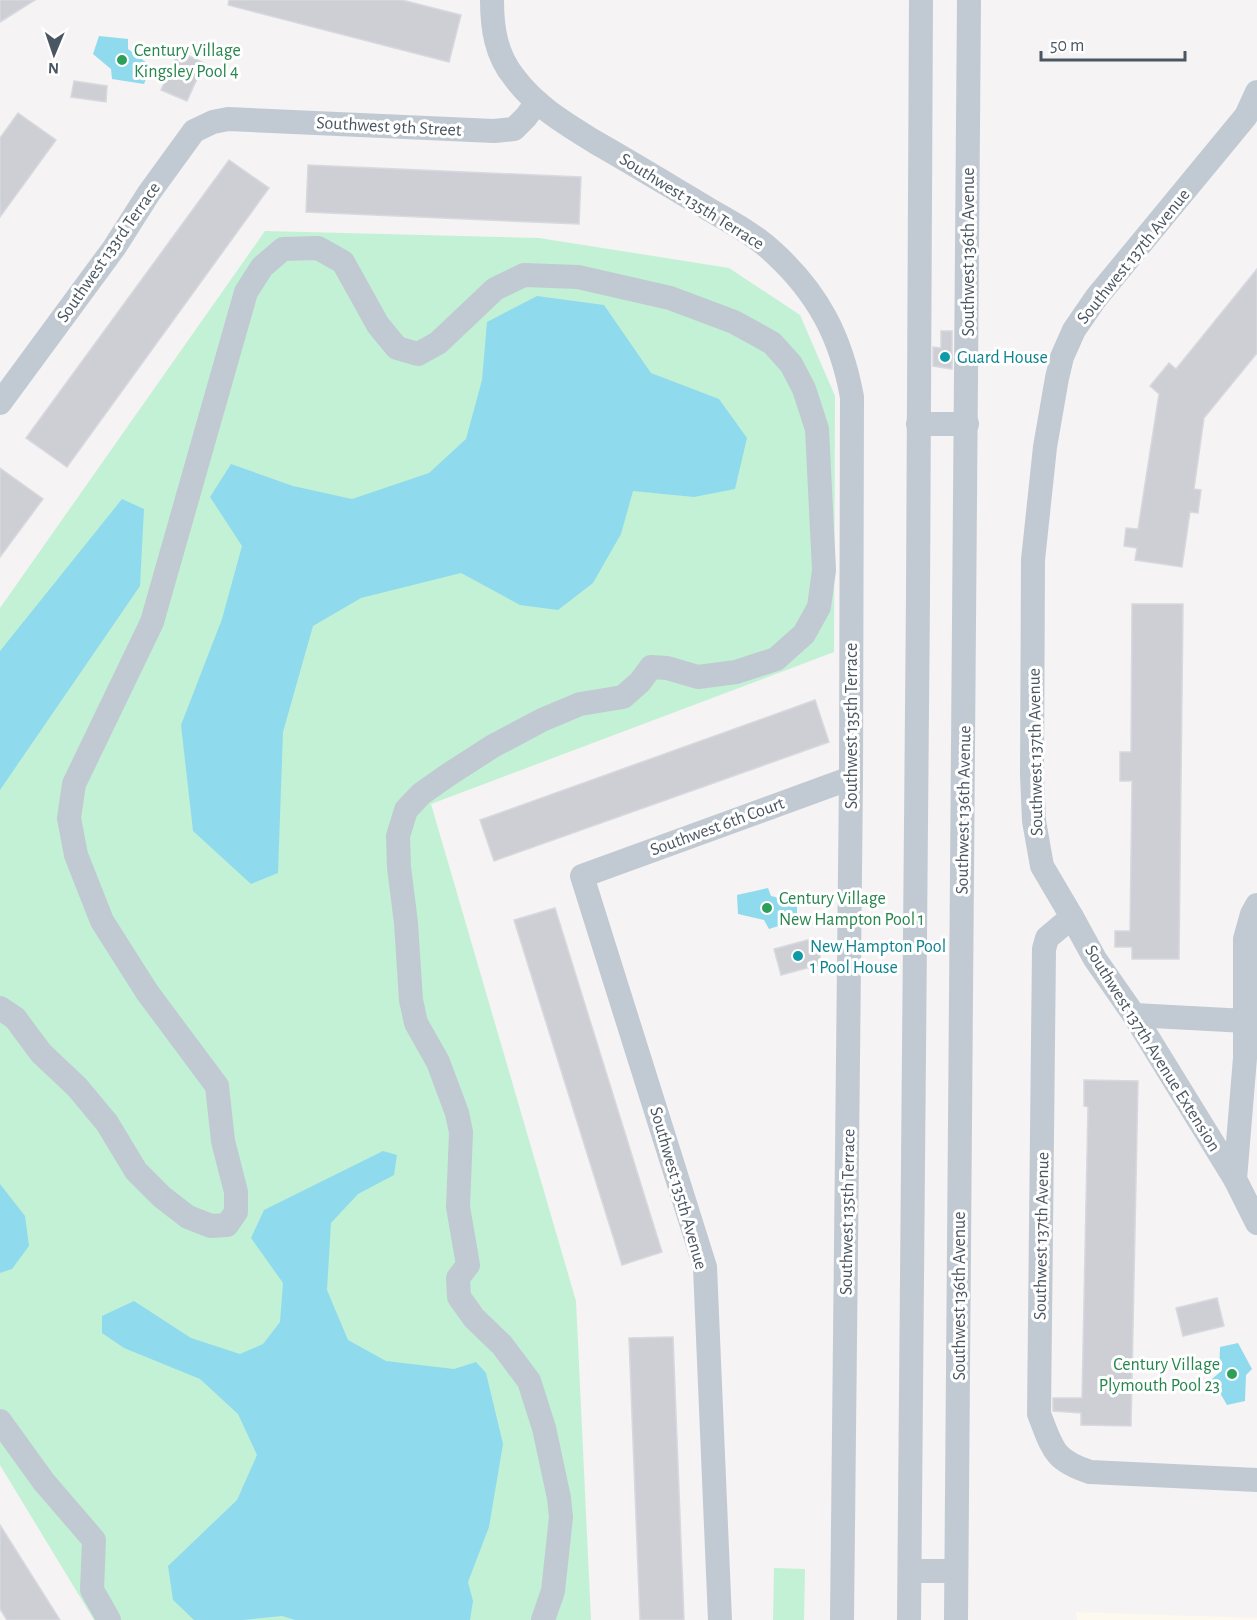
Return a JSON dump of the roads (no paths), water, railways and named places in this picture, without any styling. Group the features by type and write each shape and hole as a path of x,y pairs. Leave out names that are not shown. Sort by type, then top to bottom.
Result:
{"street":[{"name":"Southwest 135th Terrace","path":"492,0 495,41 502,58 513,76 537,102 575,129 756,239 778,256 805,285 821,308 847,370 852,397 852,778 842,1620"},
{"path":"909,1620 921,0"},
{"name":"Southwest 136th Avenue","path":"956,1620 969,0"},
{"name":"Southwest 137th Avenue","path":"1257,92 1246,116 1096,298 1074,330 1062,357 1044,459 1034,560 1032,775 1034,821 1042,866 1072,917 1047,938 1044,949 1039,1414 1057,1455 1069,1465 1090,1472 1257,1480"},
{"name":"Southwest 9th Street","path":"228,119 494,131 514,129 537,102"},
{"name":"Southwest 133rd Terrace","path":"0,403 114,248 149,193 195,131 213,122 228,119"},
{"path":"0,1008 15,1018 41,1053 77,1087 107,1123 136,1171 162,1197 188,1217 211,1226 227,1225 236,1212 236,1192 223,1141 217,1086 147,992 102,921 76,855 69,818 74,784 153,622 246,292 262,267 284,249 318,248 343,262 378,325 397,348 418,354 438,343 495,289 525,275 578,277 670,298 734,322 772,343 791,364 804,389 817,429 824,570 819,608 804,634 776,659 735,672 698,678 667,668 651,667 640,682 623,697 580,704 542,720 493,746 421,794 406,810 398,836 411,1000 416,1023 438,1062 457,1113 461,1132 458,1207 468,1265 458,1278 459,1297 474,1318 502,1345 529,1381 544,1428 559,1498 561,1517 553,1591 543,1620"},
{"path":"918,423 967,424"},
{"name":"Southwest 6th Court","path":"582,876 852,778"},
{"name":"Southwest 135th Avenue","path":"582,876 705,1267 720,1620"},
{"path":"1235,1179 1245,1058 1245,939 1257,905"},
{"name":"Southwest 137th Avenue Extension","path":"1072,917 1095,959 1134,1016 1235,1179 1257,1223"},
{"path":"1134,1016 1246,1021"},
{"path":"0,1421 44,1482 94,1540 92,1590 109,1620"},
{"path":"910,1571 957,1571"}],"water":[{"name":"Century Village Kingsley Pool 4","path":"99,36 128,39 128,49 151,66 144,84 112,79 111,69 93,54"},
{"path":"537,296 604,305 651,373 719,399 747,438 735,489 694,497 633,491 621,534 593,583 558,610 520,605 461,573 361,598 313,626 283,732 278,873 251,884 193,831 181,725 222,619 242,546 210,497 231,464 293,486 352,499 429,473 466,439 482,380 487,322"},
{"path":"122,499 144,509 140,586 0,790 0,651"},
{"name":"Century Village New Hampton Pool 1","path":"768,888 771,896 797,902 797,920 769,929 764,920 738,914 737,895"},
{"path":"383,1151 397,1155 394,1175 358,1194 331,1223 327,1290 348,1340 386,1361 454,1369 476,1362 486,1373 503,1444 489,1527 468,1582 473,1601 470,1620 295,1620 282,1616 243,1620 194,1620 173,1600 168,1566 237,1500 257,1455 238,1414 200,1379 124,1348 102,1333 102,1316 134,1301 191,1338 240,1354 263,1344 280,1322 283,1283 251,1238 264,1210"},
{"path":"0,1184 25,1216 29,1246 12,1269 0,1273"},
{"name":"Century Village Plymouth Pool 23","path":"1238,1343 1252,1369 1246,1375 1245,1401 1227,1405 1212,1379 1219,1373 1220,1347"}],"place":[{"name":"Century Village Kingsley Pool 4","path":"122,60"},
{"name":"Guard House","path":"945,357"},
{"name":"Century Village New Hampton Pool 1","path":"767,908"},
{"name":"New Hampton Pool 1 Pool House","path":"798,956"},
{"name":"Century Village Plymouth Pool 23","path":"1232,1374"}]}
